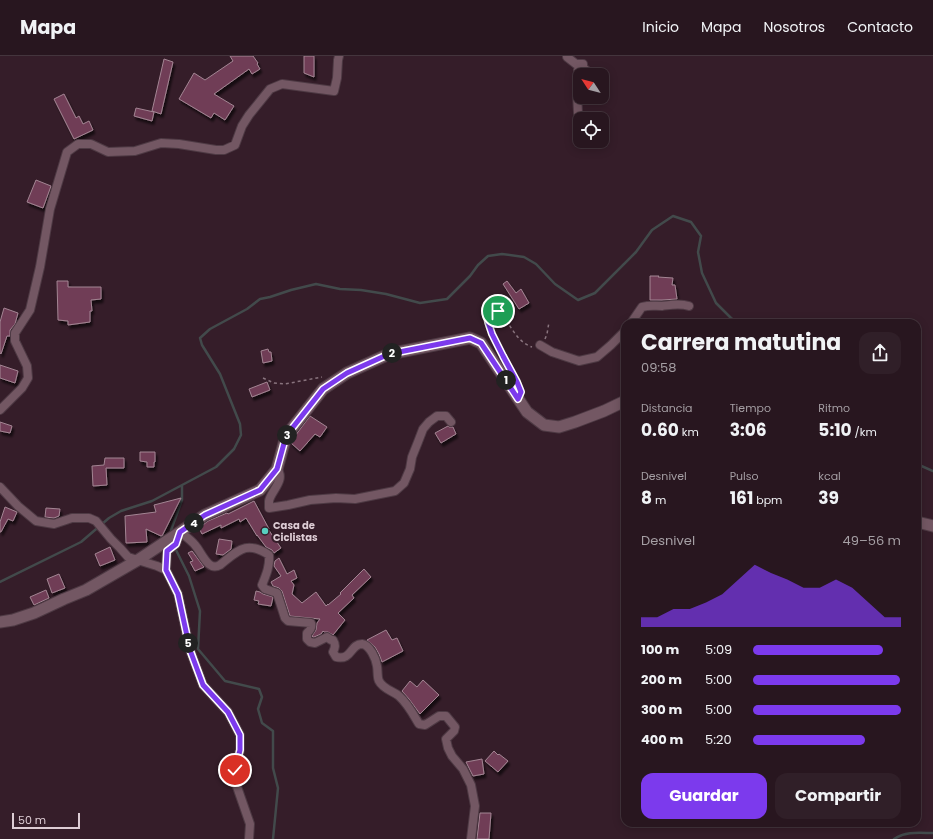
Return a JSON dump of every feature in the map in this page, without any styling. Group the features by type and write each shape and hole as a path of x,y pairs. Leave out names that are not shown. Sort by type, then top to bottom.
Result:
{"street":[{"path":"0,410 22,388 28,378 27,366 15,342 15,334 30,310 40,267 50,209 67,152 78,144 91,144 108,152 135,151 161,143 224,150 235,145 242,126 270,89 282,84 334,91 338,78 339,56"},
{"path":"567,56 568,59 576,64 583,64 580,68"},
{"path":"634,319 642,307 650,305 661,306 683,304 689,306"},
{"path":"540,345 552,352 579,361 597,357 621,335"},
{"path":"0,622 13,620 34,613 86,590 138,560 205,515 260,490 277,469 286,436 323,389 347,373 389,354 470,338 481,343 527,412 544,425 559,427 604,411 621,403"},
{"path":"277,469 280,475 278,485 269,501 269,508 310,500 336,498 355,499 395,491 404,483 423,429 437,416 446,416 451,422"},
{"path":"0,487 18,506 36,521 54,524 72,518 89,518 96,520 128,557 166,570"},
{"path":"921,523 933,526"},
{"path":"180,532 176,544 167,551 166,570 178,594 190,650 203,685 228,712 240,735 240,750 234,781 250,824 249,839"},
{"path":"180,532 194,544 208,563 214,567 220,565 239,550 250,547 262,550 269,555 270,561 262,585 265,589 277,593 285,618 288,621 311,623 311,630 307,633 307,639 310,642 315,643 327,637 333,640 335,644 333,652 336,658 349,655 356,646 362,644 367,646 377,664 378,679 381,685 399,697 412,710 419,724 425,725 439,716 446,716 455,728 446,739 448,748 452,756 463,769 471,785 475,806 471,839"}],"path":[{"path":"503,356 488,322 486,312 490,305 494,306 521,340 534,347 540,345 544,341 549,322"},
{"path":"263,378 274,383 285,384 327,376 338,379"}],"building":[{"path":"230,56 253,56 260,69 252,74 249,69 214,94 234,106 225,120 214,113 211,118 179,99 194,73 205,80 233,61"},
{"path":"304,56 314,56 314,77 304,73"},
{"path":"164,59 173,62 161,114 152,111"},
{"path":"64,94 76,118 79,116 83,124 89,121 93,130 74,139 54,99"},
{"path":"136,108 154,112 152,121 134,116"},
{"path":"36,180 51,186 43,208 27,202"},
{"path":"650,276 673,278 672,285 675,285 677,299 650,300"},
{"path":"57,281 68,281 68,287 101,287 101,299 91,300 92,311 90,311 90,322 68,325 68,321 58,320"},
{"path":"507,281 516,293 521,289 529,303 519,309 503,284"},
{"path":"4,308 18,313 15,324 10,330 10,336 7,336 1,354 0,322"},
{"path":"268,349 269,352 271,352 272,361 263,363 261,351"},
{"path":"0,365 18,371 15,383 0,378"},
{"path":"267,382 270,390 252,397 249,389"},
{"path":"310,416 327,427 320,437 315,434 300,451 291,443"},
{"path":"0,422 12,426 10,433 0,431"},
{"path":"448,426 453,427 456,434 441,443 435,433"},
{"path":"140,452 155,452 154,467 147,467 147,462 140,461"},
{"path":"105,458 124,458 124,468 106,468 107,485 93,486 92,466 104,465"},
{"path":"181,498 162,536 146,529 147,542 126,543 125,516 156,512 154,505"},
{"path":"254,501 268,529 281,548 274,553 266,547 257,536 246,518 240,522 239,519 221,528 221,525 202,534 199,528 208,521 227,513 228,514"},
{"path":"5,507 17,512 13,521 8,519 0,532 0,522"},
{"path":"46,508 60,509 59,516 54,518 45,517"},
{"path":"219,539 232,541 231,549 223,555 216,554"},
{"path":"110,547 115,560 100,566 95,554"},
{"path":"192,551 204,567 195,571 190,562 193,561 188,553"},
{"path":"279,558 287,574 294,570 297,578 291,581 294,585 292,594 302,603 316,592 326,606 341,594 340,593 364,569 371,577 352,595 354,598 338,613 345,620 333,635 323,631 321,634 313,637 312,636 316,630 317,623 320,619 290,616 282,591 273,586 271,582 281,576 274,566 275,561"},
{"path":"59,574 65,588 52,593 47,579"},
{"path":"46,590 49,598 34,605 30,597"},
{"path":"256,591 273,597 271,606 258,604 259,601 254,600"},
{"path":"386,630 392,640 397,638 403,651 382,662 375,647 367,640"},
{"path":"423,680 439,695 420,714 402,691 410,681 417,687"},
{"path":"494,751 508,761 498,772 485,761"},
{"path":"482,759 484,774 473,776 466,762"},
{"path":"480,813 491,813 489,839 477,839"}],"waterway":[{"path":"0,582 81,542 109,518 121,511 152,501 216,467 234,449 241,435 240,424 220,374 202,345 200,338 210,329 247,309 260,299 316,284 340,289 361,290 386,294 420,303 447,299 488,256 502,254 524,257 536,264 555,284 578,300 595,293 636,252 652,230 673,216 691,222 701,236 698,252 702,273 716,303 732,319"},
{"path":"921,466 933,471"},
{"path":"171,530 182,500 182,486"},
{"path":"176,550 189,576 200,611 198,649 225,681 259,689 262,697 258,709 262,723 273,731 273,768 278,788 273,839"},
{"path":"894,839 908,834 933,833"}],"place":[{"name":"Casa de Ciclistas","path":"265,531"}],"route":[{"path":"235,770 240,750 240,735 228,712 203,685 190,650 178,594 166,570 167,551 176,544 180,532 205,515 260,490 277,469 286,436 323,389 347,373 389,354 470,338 481,343 518,399 521,392 492,334 488,322 486,312 490,305 494,306 498,311"}]}
